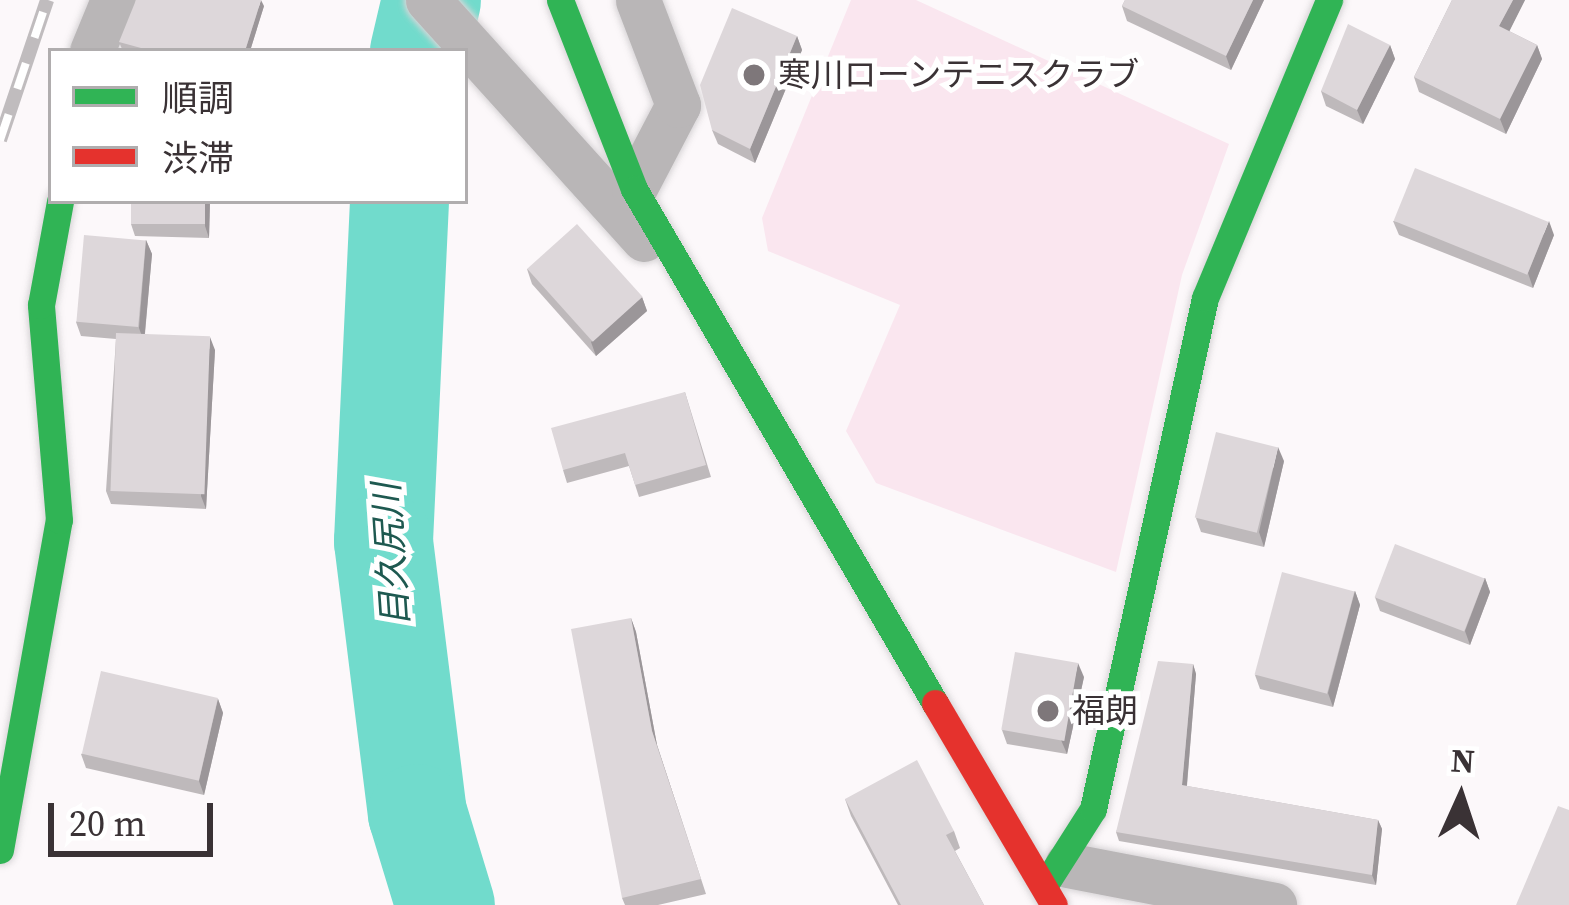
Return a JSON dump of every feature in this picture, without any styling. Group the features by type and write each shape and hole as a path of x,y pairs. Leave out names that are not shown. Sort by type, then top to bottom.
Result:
{"street":[{"path":"93,48 112,0"},
{"path":"428,0 547,137 691,289"},
{"path":"560,0 634,189 1055,885"},
{"path":"634,189 678,105 638,0"},
{"path":"1055,885 1093,809 1204,298 1328,0"},
{"path":"0,850 59,520 41,305 59,204"},
{"path":"1055,885 1274,905"}],"shaded area":[{"path":"851,0 916,0 1229,144 1182,275 1116,572 876,483 846,431 900,305 768,251 762,218"}],"building":[{"path":"136,0 261,0 246,48 141,48 119,42"},
{"path":"1125,0 1253,0 1226,56 1122,6"},
{"path":"1452,0 1513,0 1499,26 1537,45 1500,119 1414,77"},
{"name":"寒川ローンテニスクラブ","path":"732,8 797,36 750,149 712,130 700,85"},
{"path":"1348,24 1390,45 1357,110 1321,91"},
{"path":"1415,168 1549,222 1527,275 1394,221"},
{"path":"131,204 205,204 205,224 131,224"},
{"path":"577,224 643,297 593,342 527,269"},
{"path":"84,235 146,240 138,327 76,322"},
{"path":"116,333 210,336 204,494 110,491"},
{"path":"685,392 706,465 635,485 625,453 563,470 551,428"},
{"path":"1216,432 1278,447 1257,533 1195,517"},
{"path":"1395,544 1485,578 1464,632 1375,597"},
{"path":"1282,572 1354,591 1327,694 1255,674"},
{"path":"631,618 652,731 701,879 622,898 571,629"},
{"name":"福朗","path":"1015,652 1078,663 1064,741 1001,730"},
{"path":"1158,661 1193,664 1182,785 1378,820 1372,875 1116,832"},
{"path":"101,671 218,698 199,781 82,754"},
{"path":"917,760 954,831 946,835 984,905 901,905 845,799"},
{"path":"1558,806 1569,810 1569,905 1516,905"}],"waterway":[{"name":"目久尻川","path":"420,48 431,0"},
{"name":"目久尻川","path":"399,204 383,541 417,813 445,905"}],"railway":[{"path":"0,140 47,0"}],"traffic: fast":[{"path":"560,0 634,189 935,703"},
{"path":"1044,886 1093,809 1205,298 1329,0"},
{"path":"0,850 59,520 41,305 59,204"}],"traffic: jam":[{"path":"935,703 1054,905"}],"place":[{"name":"寒川ローンテニスクラブ","path":"754,75"},
{"name":"福朗","path":"1048,711"}]}
